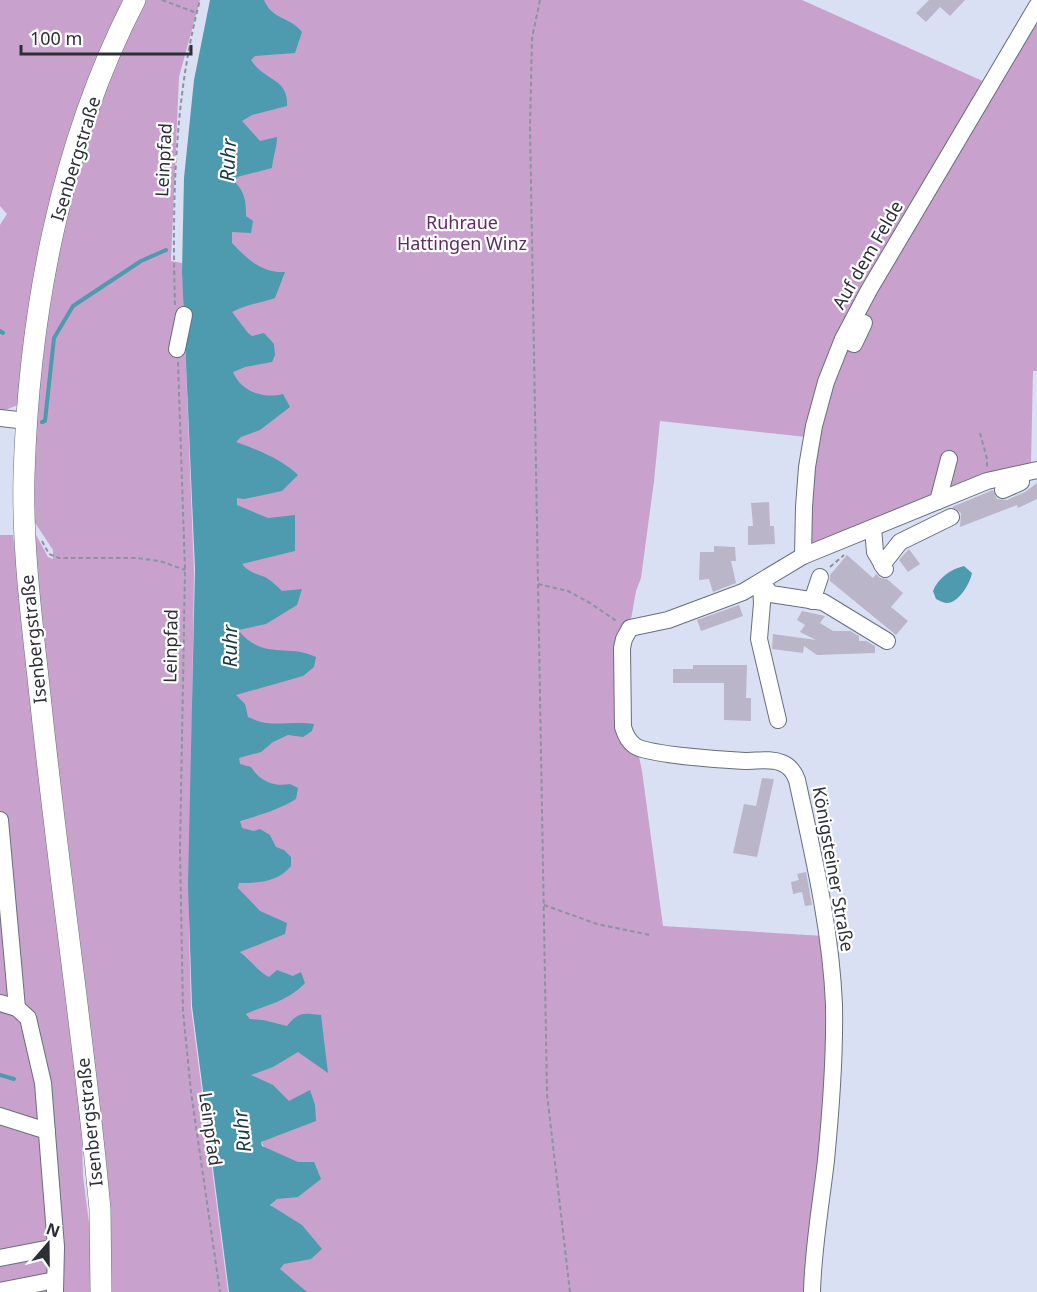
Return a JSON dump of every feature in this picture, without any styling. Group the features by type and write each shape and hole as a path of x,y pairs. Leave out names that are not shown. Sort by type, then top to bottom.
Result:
{"main road":[{"name":"Isenbergstraße","path":"101,1292 100,1209 55,838 25,551 24,477 36,327 55,225 82,128 121,29 135,0"}],"street":[{"name":"Auf dem Felde","path":"803,556 805,497 814,426 826,382 843,339 879,271 1033,5"},
{"path":"177,349 180,315"},
{"path":"843,339 854,344 864,323"},
{"path":"0,417 27,421"},
{"path":"948,459 948,507"},
{"path":"873,528 875,552 883,567 900,542 948,507 1000,485 1036,480 1036,470"},
{"name":"Königsteiner Straße","path":"812,1292 828,1130 834,1006 823,906 797,780 789,767 778,761 729,760 648,751 631,742 625,733 622,720 624,639 630,628 668,620 743,592 764,593 803,556 873,528 948,507 987,481 1036,470"},
{"path":"1003,490 1021,482"},
{"path":"812,601 820,577"},
{"path":"778,720 759,639 764,593 824,602 887,640"},
{"path":"0,820 16,1008"},
{"path":"0,1003 16,1008 28,1017 36,1046 43,1083 56,1247 55,1286 0,1291"},
{"path":"0,1116 47,1131"},
{"path":"0,1258 56,1247"}],"path":[{"path":"162,0 197,12"},
{"name":"Leinpfad","path":"180,315 175,210 179,127 182,93 200,0"},
{"path":"540,0 532,38 530,127 547,1094 570,1292"},
{"name":"Leinpfad","path":"177,349 185,570 180,873 183,1011 191,1092 220,1292"},
{"path":"980,433 987,459 987,481"},
{"path":"25,525 34,526 49,554 59,558 136,558 160,561 185,570"},
{"path":"820,577 843,556 851,552"},
{"path":"538,584 568,591 625,626"},
{"path":"544,905 597,924 651,935"}],"green space":[{"path":"0,0 129,0 114,29 18,405 0,412 0,225 7,214 0,206"},
{"path":"141,0 200,0 179,77 171,261 182,263 194,572 189,928 191,1007 228,1292 110,1292 56,775 34,531 48,557 53,559 53,550 30,515 30,473 57,225 88,129"},
{"name":"Ruhraue Hattingen Winz","path":"262,0 802,0 987,83 890,248 806,437 660,421 641,578 636,591 630,625 622,721 637,747 642,771 663,926 824,936 831,1011 813,1292 283,1292 264,1147 261,1142 264,1141 256,1078 250,1075 256,1073 250,1019 246,1014 249,1012 243,955 240,952 243,950 236,859 236,695 226,343 230,192 242,91"},
{"path":"1037,15 1037,371 1033,371 1031,464 809,548 816,424 849,334"},
{"path":"0,535 13,535 81,1105 83,1176 90,1231 90,1292 0,1292"}],"water":[{"name":"Ruhr","path":"210,0 264,0 272,12 292,23 302,32 295,53 255,56 251,60 256,67 284,90 287,106 252,115 242,121 260,141 277,137 277,141 272,168 237,177 236,183 244,198 246,216 253,221 251,233 232,232 232,243 249,259 262,267 285,272 275,298 232,312 252,336 264,333 274,344 275,355 272,362 245,367 233,372 237,379 247,389 261,395 283,394 290,407 260,430 241,437 236,442 277,460 298,475 282,491 244,499 237,498 237,505 268,518 295,515 295,551 242,564 250,571 268,579 282,591 302,589 297,605 266,624 238,630 257,645 316,657 314,667 303,676 236,695 245,704 248,717 257,721 314,724 312,731 303,737 288,735 273,742 261,752 239,758 240,764 251,767 268,782 278,785 290,784 298,788 296,799 289,803 240,821 242,828 254,831 260,829 270,835 276,847 284,850 291,857 291,866 274,878 261,882 239,883 238,888 260,911 287,923 285,934 240,952 269,977 277,970 293,976 301,972 305,983 284,999 246,1014 250,1019 287,1026 302,1014 321,1015 328,1073 298,1052 273,1067 251,1075 273,1085 289,1101 310,1090 315,1105 316,1121 261,1142 262,1146 298,1162 314,1162 321,1179 298,1197 277,1199 270,1205 302,1225 322,1249 311,1259 284,1264 280,1269 307,1292 229,1292 192,1006 188,885 195,569 182,272 184,178 194,80"},
{"path":"964,566 972,573 963,592 950,602 945,603 936,599 933,591 938,582 954,569"}],"building":[{"path":"929,0 965,0 950,16 940,7 926,22 916,13"},
{"path":"1037,483 1037,499 1018,508 1017,505 960,527 961,513 952,507 993,490 997,499 1007,500 1025,492"},
{"path":"769,502 770,526 774,526 775,544 748,545 748,526 753,526 751,503"},
{"path":"714,546 735,547 736,561 731,561 736,583 713,592 709,579 699,580 700,552 714,552"},
{"path":"909,549 920,564 908,572 899,560"},
{"path":"847,555 873,578 876,574 880,578 887,579 903,593 891,607 908,621 896,635 830,581 830,575"},
{"path":"739,605 743,616 701,631 697,620"},
{"path":"802,611 825,616 820,623 833,631 850,631 859,636 859,641 866,641 875,646 875,653 817,655 804,646 803,653 772,649 773,634 816,640 800,632 805,625 797,620"},
{"path":"693,665 747,665 746,698 751,698 751,721 724,720 724,683 673,683 673,669 693,669"},
{"path":"762,778 774,779 757,857 733,853 744,804 756,806"},
{"path":"806,872 812,905 805,906 802,892 793,894 791,882 799,880 797,874"}],"waterway":[{"path":"42,422 45,421 54,338 73,306 141,261 166,250"},
{"path":"0,1075 14,1079"}]}
